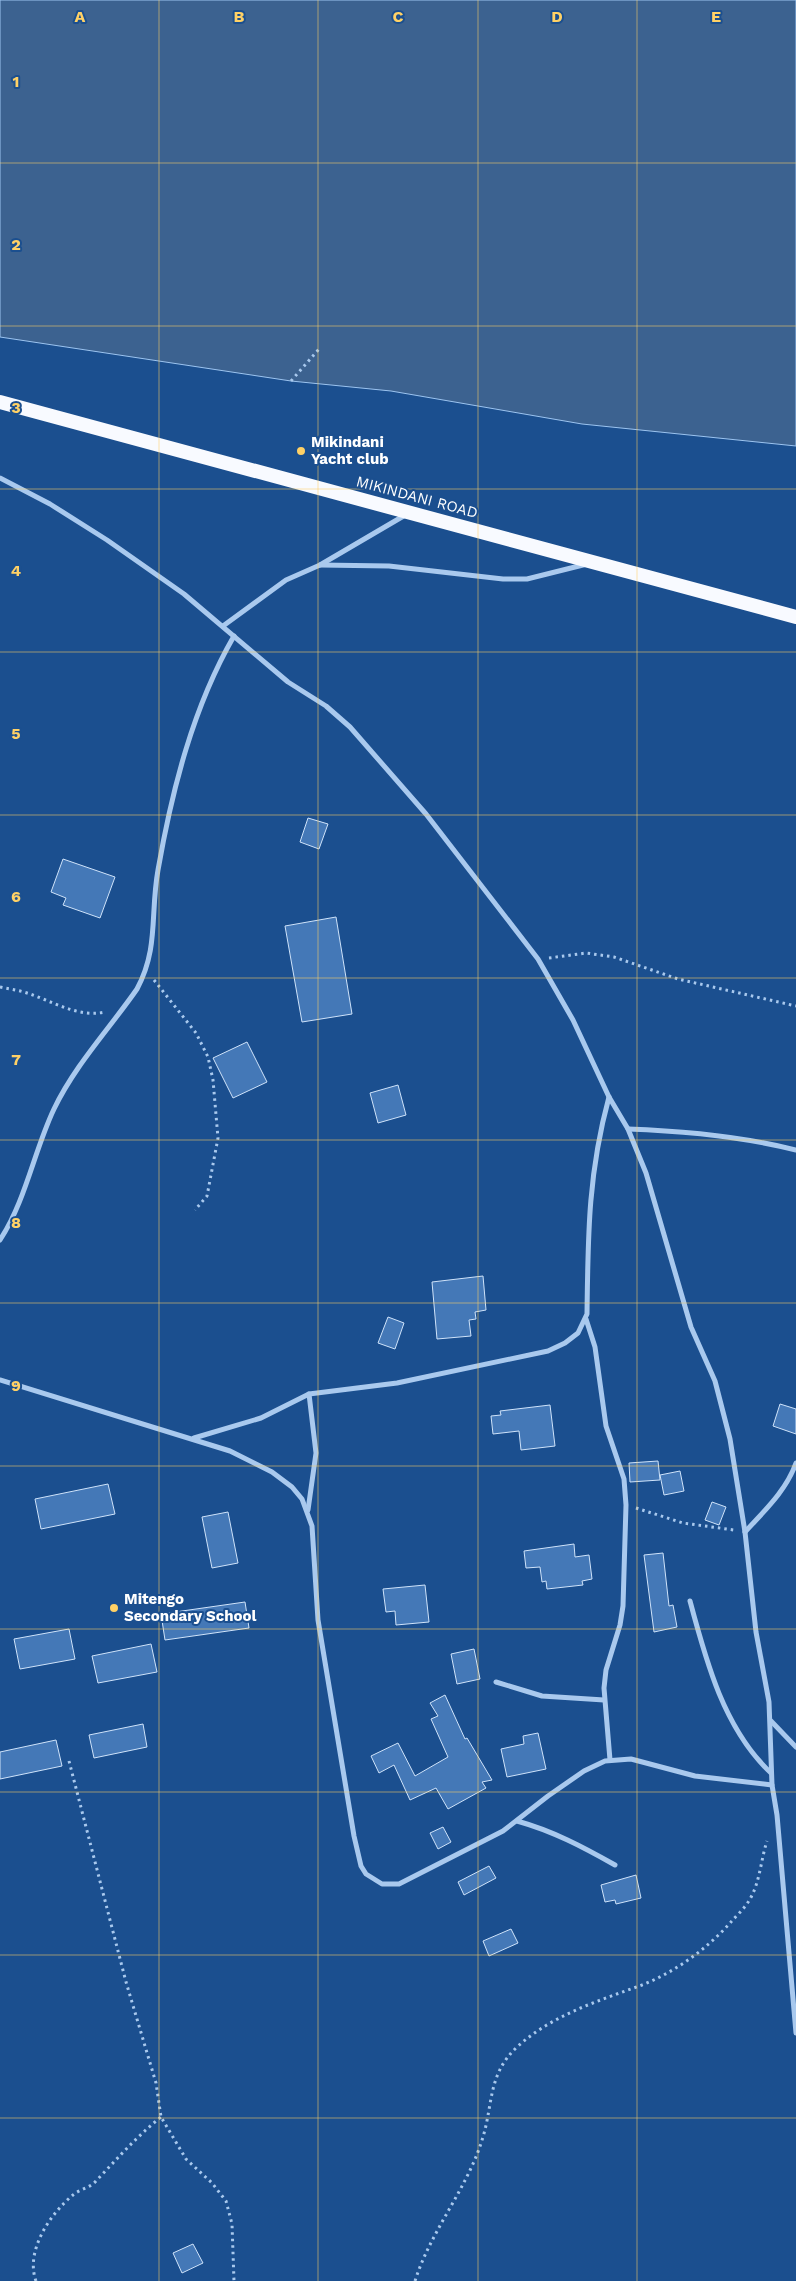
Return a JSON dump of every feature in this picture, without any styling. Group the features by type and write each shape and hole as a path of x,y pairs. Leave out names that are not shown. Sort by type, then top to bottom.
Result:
{"highway":[{"name":"MIKINDANI ROAD","path":"0,402 796,617"}],"street":[{"path":"0,478 50,504 107,540 184,594 288,682 326,706 350,727 426,814 538,959 573,1020 609,1097 628,1129 646,1173 691,1327 716,1381 730,1440 745,1532 756,1632 767,1683 771,1720 772,1785 777,1815 796,2033"},
{"path":"223,626 286,580 320,565 410,513"},
{"path":"320,565 389,566 503,579 527,579 596,562"},
{"path":"0,1240 11,1220 46,1127 64,1089 125,1006 146,972 152,949 153,900 158,868 176,786 199,707 221,658 234,636"},
{"path":"609,1097 599,1133 591,1179 586,1318 595,1347 607,1433 624,1479 626,1505 623,1606 620,1625 606,1670 604,1700 610,1760"},
{"path":"628,1129 698,1132 748,1139 796,1150"},
{"path":"194,1438 261,1418 309,1394 396,1383 548,1351 573,1338 582,1329 586,1318"},
{"path":"0,1380 194,1438 230,1451 272,1472 292,1487 302,1499 312,1526 318,1620 354,1836 361,1866 366,1874 382,1884 399,1884 517,1821 584,1771 610,1760 631,1759 695,1776 772,1785"},
{"path":"308,1511 316,1453 309,1394"},
{"path":"745,1532 778,1496 788,1482 796,1464"},
{"path":"690,1601 720,1695 746,1746 771,1772"},
{"path":"496,1682 542,1696 604,1700"},
{"path":"771,1720 796,1747"},
{"path":"517,1821 546,1829 615,1865"}],"path":[{"path":"291,380 319,349"},
{"path":"538,959 586,953 614,956 678,979 796,1006"},
{"path":"146,972 196,1033 208,1057 213,1080 217,1146 207,1196 195,1210"},
{"path":"0,987 24,992 82,1012 95,1014 125,1006"},
{"path":"626,1505 683,1523 745,1532"},
{"path":"69,1761 124,1973 156,2083 161,2117 186,2159 212,2183 226,2201 232,2224 234,2281"},
{"path":"415,2281 421,2261 462,2185 482,2138 488,2102 503,2064 516,2048 549,2024 570,2013 675,1969 707,1946 750,1898 767,1839"},
{"path":"36,2281 32,2270 35,2251 59,2207 75,2193 94,2184 129,2144 161,2117"}],"water":[{"path":"0,0 796,0 796,446 582,424 391,391 291,381 0,337"}],"building":[{"path":"308,818 328,824 319,849 300,842"},
{"path":"63,859 115,877 100,918 63,905 66,898 51,892"},
{"path":"336,917 352,1014 302,1022 285,926"},
{"path":"247,1042 267,1082 233,1098 213,1058"},
{"path":"398,1085 406,1115 378,1123 370,1093"},
{"path":"483,1276 486,1310 475,1312 476,1319 469,1320 471,1336 437,1339 432,1282"},
{"path":"388,1317 404,1323 395,1349 378,1343"},
{"path":"780,1404 796,1409 796,1434 773,1426"},
{"path":"550,1405 555,1446 521,1450 519,1431 493,1434 491,1416 501,1415 500,1411"},
{"path":"658,1461 660,1480 630,1482 629,1463"},
{"path":"680,1471 684,1491 664,1495 660,1475"},
{"path":"108,1484 115,1514 41,1529 35,1499"},
{"path":"712,1502 726,1507 719,1525 705,1520"},
{"path":"228,1512 238,1563 212,1568 202,1517"},
{"path":"574,1544 575,1557 589,1555 592,1579 582,1581 583,1585 547,1589 546,1581 542,1582 540,1567 526,1568 524,1551"},
{"path":"663,1553 669,1606 673,1605 677,1627 654,1632 644,1555"},
{"path":"425,1585 429,1622 396,1625 395,1611 386,1612 383,1589"},
{"path":"245,1602 249,1628 165,1640 161,1614"},
{"path":"69,1629 75,1659 20,1669 14,1639"},
{"path":"151,1644 157,1672 98,1683 92,1656"},
{"path":"474,1649 480,1679 457,1684 451,1654"},
{"path":"445,1695 465,1739 467,1738 492,1780 482,1782 486,1788 448,1809 436,1788 410,1800 394,1765 379,1773 371,1756 398,1743 415,1776 448,1757 431,1719 438,1716 430,1703"},
{"path":"143,1724 147,1747 94,1758 89,1735"},
{"path":"538,1733 546,1769 507,1777 501,1749 524,1744 523,1736"},
{"path":"56,1740 62,1766 0,1779 0,1752"},
{"path":"443,1827 451,1842 438,1849 430,1833"},
{"path":"489,1866 496,1878 464,1895 458,1882"},
{"path":"636,1875 641,1898 616,1904 615,1900 605,1902 601,1885"},
{"path":"511,1929 518,1943 489,1956 483,1941"},
{"path":"193,2244 203,2263 182,2273 173,2253"}],"place":[{"name":"Mikindani Yacht club","path":"301,451"},
{"name":"Mitengo Secondary School","path":"114,1608"}]}
